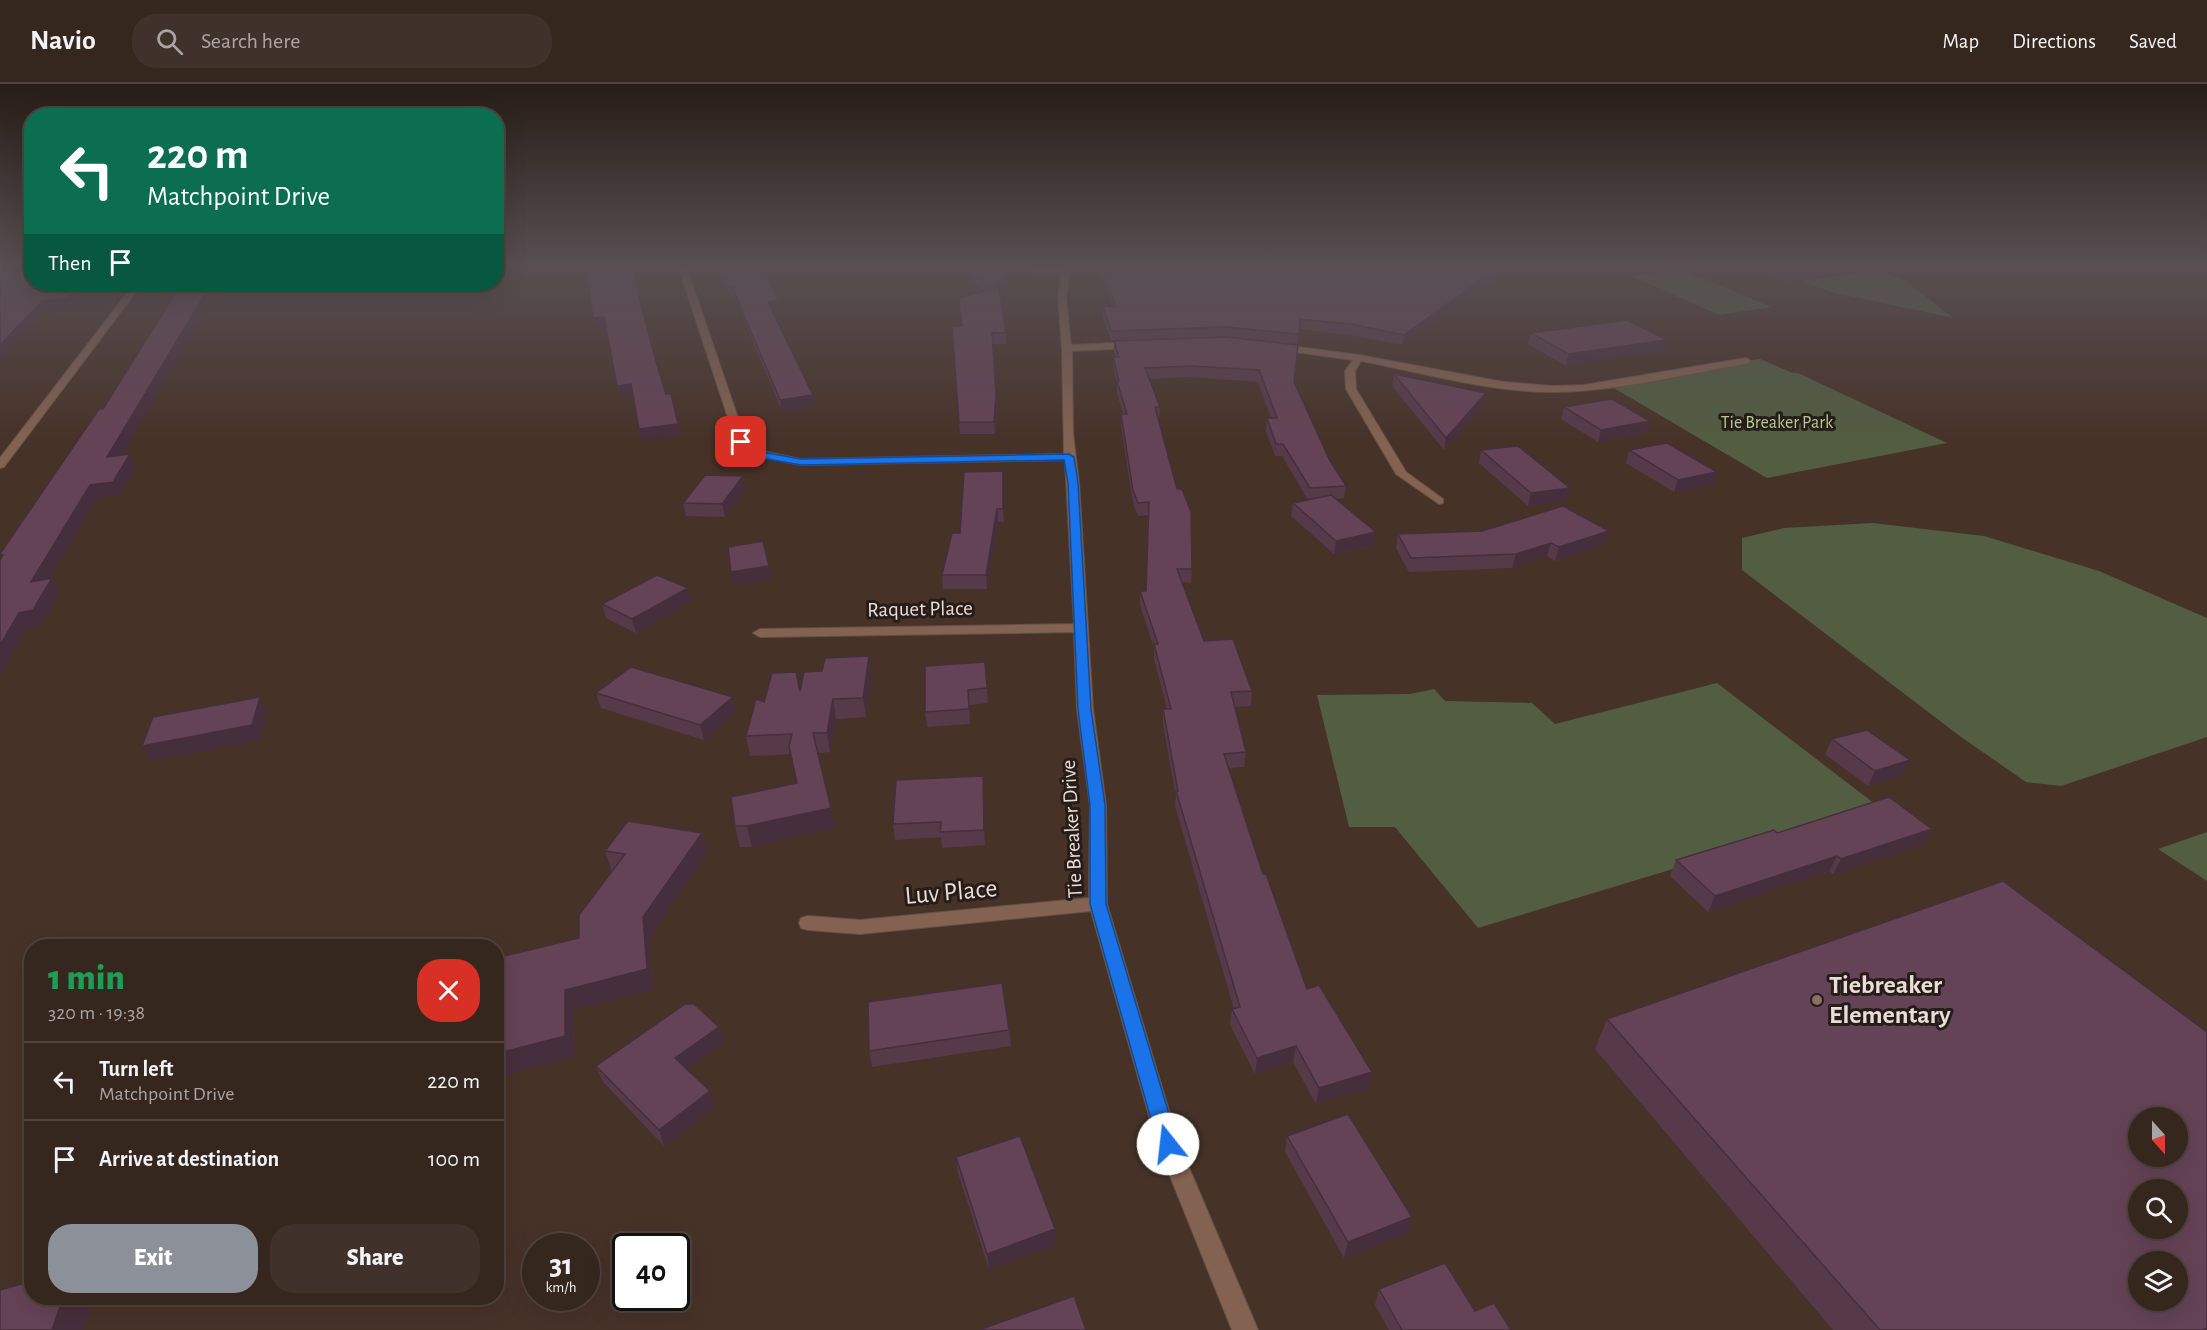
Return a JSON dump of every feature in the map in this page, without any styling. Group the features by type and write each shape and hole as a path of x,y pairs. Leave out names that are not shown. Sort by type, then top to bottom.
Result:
{"street":[{"path":"0,465 107,324"},
{"path":"701,324 741,442 754,453 801,462 1069,457"},
{"name":"Tie Breaker Drive","path":"1065,324 1067,348 1065,392 1073,483 1084,709 1098,805 1098,904 1168,1144 1245,1330"},
{"path":"1067,348 1146,345"},
{"path":"1268,346 1359,358 1504,385 1553,390 1584,388 1746,361"},
{"path":"1359,358 1350,371 1351,390 1402,474 1439,501"},
{"name":"Raquet Place","path":"760,633 1081,628"},
{"name":"Luv Place","path":"808,923 860,927 1098,904"}],"green space":[{"name":"Tie Breaker Park","path":"1760,359 1798,373 1947,443 1767,478 1607,384"},
{"path":"1873,523 1984,536 2099,571 2207,618 2207,737 2061,786 2026,782 1961,737 1742,570 1742,538 1784,528"},
{"path":"1717,683 1879,807 1478,928 1395,827 1349,827 1317,695 1410,694 1434,689 1445,701 1532,703 1555,724"},
{"path":"2207,832 2207,881 2158,849"}],"building":[{"path":"0,324 20,324 0,345"},
{"path":"156,324 187,324 107,457 130,454 113,482 90,485 31,582 52,578 33,610 19,613 0,645 0,560 3,555 0,554 99,409 103,409"},
{"path":"605,324 646,324 666,394 671,394 678,424 639,429 631,384 617,386"},
{"path":"748,324 779,324 813,395 780,400"},
{"path":"962,324 1005,324 1006,333 992,333 996,395 994,422 959,422 952,326 962,326"},
{"path":"1109,324 1300,324 1299,334 1226,327 1111,331"},
{"path":"1352,324 1419,324 1404,335"},
{"path":"1596,324 1635,324 1667,340 1568,354 1531,333"},
{"path":"1226,337 1298,345 1294,382 1330,461 1346,486 1310,488 1283,444 1276,444 1267,418 1277,418 1259,370 1191,366 1145,368 1160,407 1155,407 1177,489 1182,489 1191,512 1192,569 1177,569 1204,641 1233,639 1252,691 1231,692 1246,752 1224,754 1263,874 1266,874 1307,989 1319,985 1372,1072 1319,1088 1296,1046 1257,1058 1232,1009 1240,1007 1176,791 1178,791 1163,709 1171,709 1154,644 1158,644 1140,591 1146,591 1149,502 1138,503 1133,490 1121,414 1127,414 1117,381 1119,381 1113,357 1119,357 1114,341"},
{"path":"1394,374 1486,393 1446,438"},
{"path":"1612,399 1650,421 1601,430 1564,407"},
{"path":"1667,443 1717,472 1678,480 1629,450"},
{"path":"1518,446 1570,488 1531,493 1481,450"},
{"path":"1003,471 1003,509 997,509 986,575 942,575 952,533 960,533 964,472"},
{"path":"705,475 743,476 722,504 683,503"},
{"path":"1331,495 1376,532 1336,541 1293,503"},
{"path":"1563,506 1609,531 1559,547 1551,543 1516,554 1411,558 1398,534 1482,531"},
{"path":"763,541 769,566 731,572 728,547"},
{"path":"657,575 688,588 632,619 602,604"},
{"path":"869,656 863,698 833,699 827,733 813,733 831,808 747,826 735,826 731,797 797,783 789,746 792,734 746,736 756,699 764,702 772,673 796,672 800,691 804,672 822,671 825,658"},
{"path":"985,662 987,688 968,690 969,709 925,712 925,666"},
{"path":"631,667 733,697 700,725 596,693"},
{"path":"260,697 252,725 142,746 153,717"},
{"path":"1867,730 1910,760 1875,771 1832,739"},
{"path":"983,776 984,830 940,832 941,822 893,824 896,780"},
{"path":"1889,797 1932,829 1841,859 1837,856 1715,896 1676,860 1774,830 1777,833"},
{"path":"628,821 702,833 643,917 647,969 565,990 565,1036 504,1052 504,956 579,938 579,915 625,854 605,851"},
{"path":"2003,881 2207,1032 2207,1328 2202,1330 1880,1330 1607,1019"},
{"path":"1002,983 1009,1030 869,1051 868,1002"},
{"path":"685,1004 694,1004 719,1027 675,1058 710,1091 659,1130 596,1066"},
{"path":"1348,1114 1412,1217 1348,1242 1287,1136"},
{"path":"1020,1136 1055,1229 987,1254 956,1157"},
{"path":"1445,1263 1475,1311 1494,1303 1511,1330 1402,1330 1379,1289"},
{"path":"24,1283 24,1305 61,1305 52,1330 0,1330 0,1290"},
{"path":"1074,1296 1086,1330 979,1330"}],"place":[{"name":"Tiebreaker Elementary","path":"1817,1000"}],"route":[{"path":"741,442 754,453 801,462 1069,457 1073,483 1084,709 1098,805 1098,904 1168,1144"}]}
